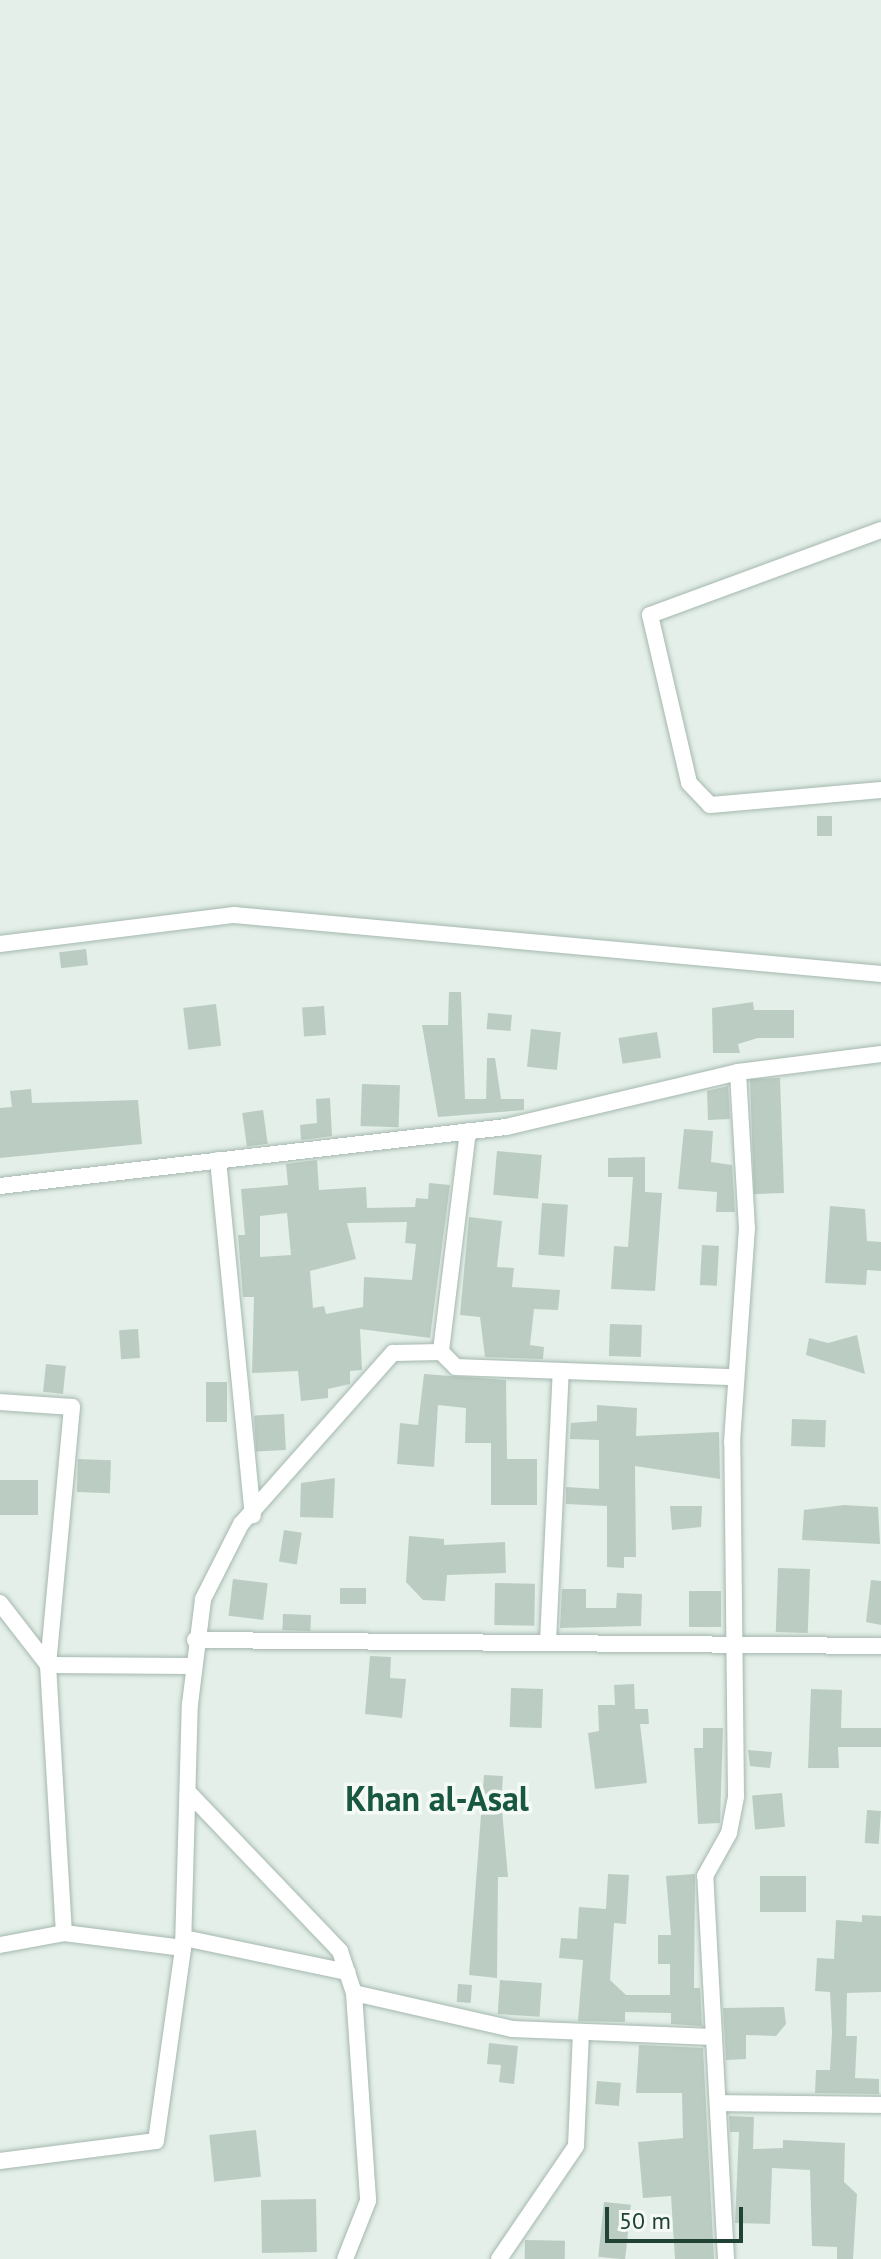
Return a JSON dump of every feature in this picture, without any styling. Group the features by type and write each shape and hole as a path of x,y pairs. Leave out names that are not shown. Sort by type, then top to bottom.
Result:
{"street":[{"path":"881,530 650,615 689,783 710,805 881,790"},
{"path":"0,944 234,915 881,974"},
{"path":"0,1186 468,1131 738,1072 881,1054"},
{"path":"726,2259 705,1876 729,1833 736,1796 732,1643 734,1377 747,1229 738,1072"},
{"path":"441,1352 468,1131"},
{"path":"218,1160 253,1515"},
{"path":"0,2161 156,2141 183,1943 195,1640 220,1555 393,1353 441,1352 456,1367 734,1377"},
{"path":"548,1642 561,1371"},
{"path":"0,1402 72,1407 48,1665 64,1933"},
{"path":"0,1603 48,1665"},
{"path":"195,1640 881,1646"},
{"path":"48,1665 193,1666"},
{"path":"189,1793 340,1951 354,1993 368,2201 345,2259"},
{"path":"0,1945 64,1933 183,1943 347,1972"},
{"path":"354,1993 512,2029 714,2037"},
{"path":"499,2259 576,2146 581,2033"},
{"path":"718,2103 881,2105"}],"building":[{"path":"817,816 832,816 832,836 817,836"},
{"path":"86,949 88,965 61,968 59,952"},
{"path":"449,992 461,992 465,1099 486,1099 487,1058 495,1058 501,1099 524,1099 524,1110 438,1117 422,1025 448,1025"},
{"path":"753,1002 754,1010 794,1010 794,1038 758,1038 738,1044 740,1053 713,1053 712,1008"},
{"path":"216,1004 221,1046 188,1050 183,1008"},
{"path":"324,1006 326,1035 304,1036 302,1008"},
{"path":"488,1013 512,1015 511,1031 487,1029"},
{"path":"531,1029 561,1032 557,1070 527,1067"},
{"path":"657,1032 661,1058 623,1064 618,1038"},
{"path":"780,1078 784,1193 754,1194 750,1079"},
{"path":"362,1084 400,1085 399,1127 361,1126"},
{"path":"728,1086 730,1119 708,1120 707,1091"},
{"path":"31,1089 32,1103 138,1100 142,1144 0,1158 0,1108 12,1107 10,1091"},
{"path":"330,1098 332,1136 301,1140 300,1125 317,1123 316,1099"},
{"path":"263,1110 268,1144 247,1147 242,1113"},
{"path":"684,1129 713,1131 711,1162 732,1165 735,1212 716,1212 717,1192 678,1189"},
{"path":"497,1151 542,1155 538,1199 493,1195"},
{"path":"645,1157 645,1192 662,1193 655,1291 611,1289 614,1246 628,1247 633,1177 608,1177 608,1158"},
{"path":"317,1160 319,1190 366,1187 367,1208 415,1207 416,1198 428,1199 429,1183 450,1185 430,1338 360,1329 362,1370 350,1371 350,1384 328,1389 328,1398 301,1401 298,1371 252,1373 254,1297 243,1297 238,1235 245,1235 241,1189 288,1185 286,1164","holes":["287,1213 291,1255 260,1257 260,1216","407,1222 405,1243 416,1244 412,1280 364,1277 363,1307 326,1314 324,1306 313,1308 310,1271 356,1259 347,1223"]},
{"path":"542,1203 568,1205 564,1257 538,1255"},
{"path":"830,1206 865,1209 867,1241 881,1242 881,1271 867,1270 866,1285 825,1283"},
{"path":"469,1217 502,1221 497,1267 514,1268 512,1287 560,1290 558,1310 534,1309 530,1345 544,1347 543,1359 485,1357 480,1317 460,1315"},
{"path":"702,1245 719,1246 717,1286 700,1285"},
{"path":"610,1324 642,1325 641,1357 609,1356"},
{"path":"138,1329 140,1358 121,1359 119,1330"},
{"path":"857,1335 865,1374 806,1355 809,1338 828,1343"},
{"path":"46,1364 66,1366 63,1394 43,1392"},
{"path":"424,1374 506,1380 507,1459 537,1459 537,1505 491,1505 491,1443 465,1443 466,1408 438,1405 434,1467 397,1464 400,1423 418,1425"},
{"path":"206,1382 227,1382 227,1422 206,1422"},
{"path":"597,1405 637,1408 636,1436 719,1432 720,1479 635,1466 636,1557 624,1557 624,1568 607,1567 607,1506 566,1504 566,1487 599,1489 599,1440 570,1439 571,1423 597,1421"},
{"path":"284,1414 286,1450 256,1452 254,1416"},
{"path":"792,1419 826,1420 825,1447 791,1446"},
{"path":"78,1459 111,1460 110,1493 77,1492"},
{"path":"335,1478 333,1518 300,1517 301,1483"},
{"path":"0,1480 38,1480 38,1515 0,1515"},
{"path":"844,1505 878,1507 880,1544 802,1540 804,1510"},
{"path":"670,1506 702,1506 701,1527 672,1530"},
{"path":"284,1530 302,1533 297,1564 279,1562"},
{"path":"409,1536 444,1539 444,1545 505,1542 506,1573 447,1575 445,1601 423,1600 406,1582"},
{"path":"778,1568 810,1569 808,1633 776,1632"},
{"path":"233,1579 268,1583 263,1620 228,1616"},
{"path":"871,1580 881,1581 881,1625 866,1622"},
{"path":"495,1583 535,1584 534,1626 494,1625"},
{"path":"340,1588 366,1588 366,1604 340,1604"},
{"path":"562,1589 586,1589 586,1608 616,1608 617,1593 642,1594 641,1626 560,1628"},
{"path":"689,1591 721,1591 721,1627 689,1627"},
{"path":"283,1614 311,1615 310,1631 282,1630"},
{"path":"370,1656 391,1657 390,1678 406,1679 402,1718 365,1714"},
{"path":"634,1684 635,1709 648,1709 649,1724 640,1724 647,1783 595,1789 588,1733 599,1731 598,1705 615,1705 614,1685"},
{"path":"511,1688 543,1689 542,1728 510,1727"},
{"path":"811,1689 842,1690 841,1728 881,1728 881,1747 838,1747 839,1768 808,1768"},
{"path":"703,1728 723,1728 720,1823 698,1824 694,1748 703,1748"},
{"path":"748,1750 772,1752 770,1768 750,1766"},
{"path":"484,1775 503,1776 502,1791 510,1791 509,1810 502,1810 508,1877 498,1877 497,1978 469,1975"},
{"path":"782,1793 785,1827 755,1829 752,1796"},
{"path":"867,1810 881,1811 879,1844 865,1843"},
{"path":"608,1874 629,1875 626,1924 614,1923 610,1980 626,1995 670,1995 670,1964 658,1964 658,1935 671,1935 666,1876 695,1874 694,1988 700,1988 702,2026 671,2024 671,2013 625,2012 625,2022 578,2021 583,1960 559,1958 561,1938 577,1939 579,1907 606,1909"},
{"path":"760,1876 806,1876 806,1912 760,1912"},
{"path":"862,1915 881,1916 881,1992 847,1993 846,2036 857,2036 855,2078 879,2079 879,2094 815,2093 816,2070 830,2070 832,2032 830,1992 815,1991 817,1958 834,1959 836,1920 862,1922"},
{"path":"500,1980 542,1983 540,2017 498,2014"},
{"path":"458,1984 472,1985 471,2003 457,2002"},
{"path":"784,2007 786,2024 776,2036 746,2035 746,2059 726,2060 723,2008"},
{"path":"489,2043 518,2046 514,2084 499,2082 501,2065 487,2064"},
{"path":"639,2045 703,2048 714,2259 675,2259 671,2196 643,2198 638,2142 683,2138 682,2093 636,2093"},
{"path":"597,2081 621,2083 619,2106 595,2104"},
{"path":"729,2116 754,2117 753,2149 783,2148 783,2140 845,2143 844,2182 857,2194 853,2259 837,2259 837,2247 812,2246 810,2170 772,2168 770,2224 735,2223 739,2132 730,2132"},
{"path":"256,2130 261,2177 214,2182 209,2135"},
{"path":"316,2199 317,2252 262,2253 261,2200"},
{"path":"604,2202 631,2205 625,2259 598,2257"},
{"path":"525,2240 565,2241 565,2259 525,2259"}],"district":[{"name":"Khan al-Asal","path":"437,1799"}]}
